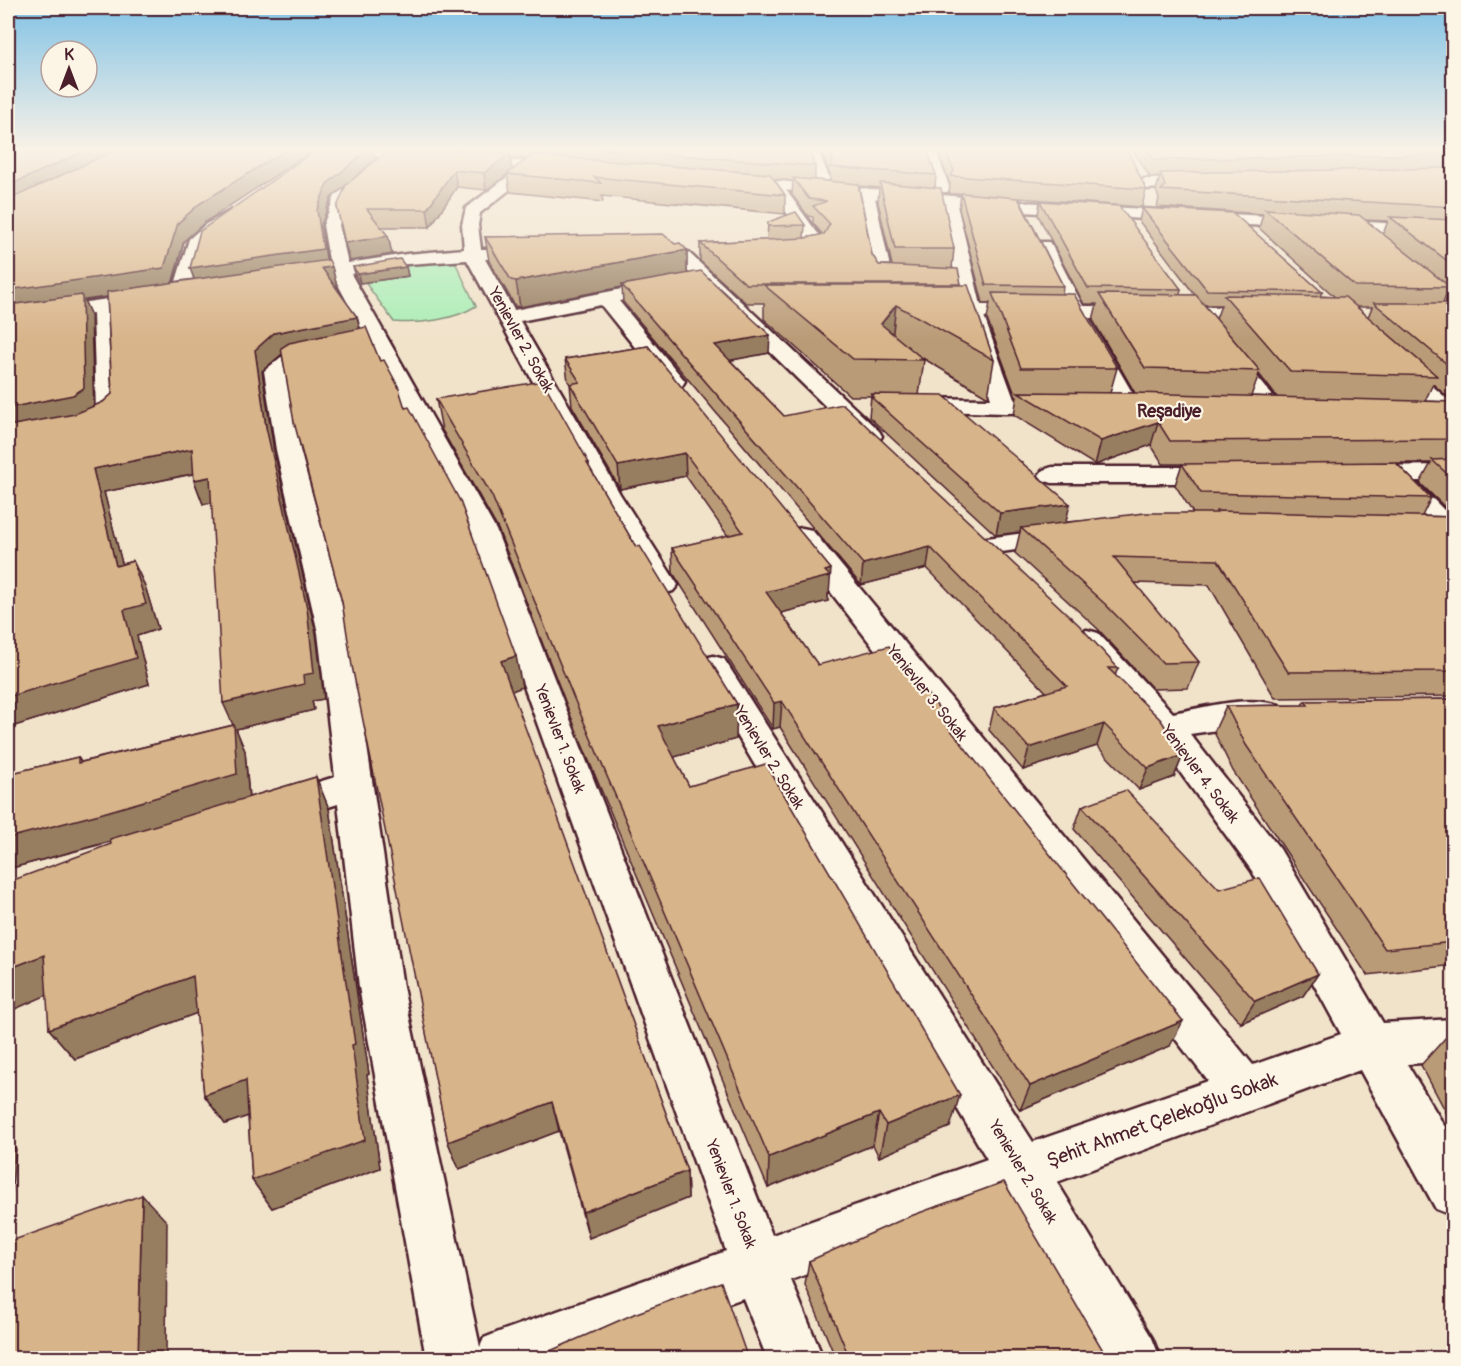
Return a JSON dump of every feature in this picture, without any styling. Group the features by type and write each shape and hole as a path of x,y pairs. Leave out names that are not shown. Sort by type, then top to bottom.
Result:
{"street":[{"path":"182,294 195,243 212,228 237,212"},
{"name":"Yenievler 1. Sokak","path":"336,212 331,225 340,270 482,530 795,1359"},
{"name":"Yenievler 2. Sokak","path":"472,212 470,225 473,254 508,317 553,375 607,494 1022,1170 1132,1359"},
{"path":"769,250 804,249 816,246 818,242 810,235 794,212"},
{"path":"870,212 882,273 886,278 966,279"},
{"path":"949,212 972,311 1005,405"},
{"path":"838,405 1117,406 1076,312 1025,212"},
{"path":"1101,212 1454,232"},
{"path":"1318,212 1454,218"},
{"path":"1122,213 1135,231"},
{"path":"1237,221 1255,237"},
{"path":"1358,227 1454,306"},
{"path":"629,252 665,251 751,311 838,405 888,452"},
{"path":"274,281 406,259 473,254 548,253"},
{"path":"508,317 650,290"},
{"path":"8,319 205,291"},
{"path":"1181,294 1272,410"},
{"path":"606,298 644,360 693,403"},
{"path":"8,442 91,426 108,415 104,305"},
{"path":"914,311 1283,313"},
{"path":"1431,315 1454,316"},
{"path":"380,342 289,362 275,371 288,450 334,633 381,987 454,1359"},
{"path":"1382,352 1452,416"},
{"path":"1239,409 1296,410"},
{"path":"1414,414 1452,416"},
{"path":"1393,473 1452,532"},
{"path":"1338,474 1454,473"},
{"path":"1052,475 1248,475"},
{"name":"Yenievler 3. Sokak","path":"782,511 1245,1091"},
{"path":"963,523 1012,569"},
{"path":"1414,530 1452,532"},
{"path":"987,546 1090,533"},
{"name":"Yenievler 4. Sokak","path":"1069,623 1164,726 1266,860 1369,1045 1454,1191"},
{"path":"1164,726 1246,713 1292,712"},
{"path":"242,819 354,785"},
{"name":"Şehit Ahmet Çelekoğlu Sokak","path":"504,1359 1369,1045 1454,1040"}],"green space":[{"path":"437,260 455,262 476,306 458,315 436,320 394,322 359,274 369,270"}],"building":[{"path":"8,212 190,212 178,223 164,268 8,290"},
{"path":"228,212 317,212 323,249 190,268 200,231"},
{"path":"338,212 369,212 388,236 345,243"},
{"path":"796,212 805,225 768,226 768,222"},
{"path":"818,212 863,212 872,255 879,265 958,269 961,284 746,284 700,243 805,238 824,234 830,224"},
{"path":"887,212 946,212 954,249 895,249"},
{"path":"966,212 1025,212 1063,286 986,285"},
{"path":"1046,212 1123,212 1181,289 1088,288"},
{"path":"1145,212 1233,213 1322,292 1207,290"},
{"path":"1268,212 1359,215 1450,287 1355,286"},
{"path":"1390,217 1454,220 1454,266"},
{"path":"663,234 675,244 680,243 687,250 516,281 511,280 485,237"},
{"path":"400,259 406,267 358,274 353,267"},
{"path":"329,260 332,267 322,268 357,317 274,333 255,350 266,427 307,608 314,673 303,675 304,684 223,703 210,477 194,480 192,449 93,469 116,566 133,561 146,604 124,610 136,658 8,697 8,426 75,414 103,402 112,394 107,292"},
{"path":"701,271 770,335 715,345 784,416 843,404 1079,625 1118,668 1108,668 1161,720 1183,755 1148,768 1104,724 1029,748 994,708 1067,686 930,547 863,564 622,285"},
{"path":"764,285 968,285 994,360 896,305 881,324 924,360 853,359"},
{"path":"992,293 1074,294 1117,368 1021,368"},
{"path":"1099,294 1196,295 1260,371 1145,368"},
{"path":"82,295 84,388 73,395 8,408 8,305"},
{"path":"1224,295 1345,297 1437,376 1291,372"},
{"path":"1374,303 1454,303 1454,370"},
{"path":"366,327 380,361 384,360 398,386 405,408 409,407 460,501 516,656 501,661 687,1171 583,1212 552,1102 448,1142 352,666 342,602 294,422 281,348 289,343"},
{"path":"648,346 831,569 825,571 830,576 766,592 818,665 889,646 949,721 946,724 1183,1021 1030,1086 782,701 774,703 672,548 743,532 685,453 618,466 570,384 580,382 565,359"},
{"path":"543,381 636,547 640,546 737,704 658,726 689,786 766,764 960,1095 886,1125 879,1113 769,1157 575,701 492,496 436,399"},
{"path":"1018,392 1454,402 1454,439 1170,441 1158,422 1101,441"},
{"path":"871,394 943,395 1070,504 1000,513 871,397 874,397"},
{"path":"1454,459 1454,480 1432,460"},
{"path":"1395,462 1431,498 1201,493 1182,464"},
{"path":"1216,511 1454,517 1454,671 1288,672 1218,560 1114,557 1199,662 1163,663 1105,604 1021,528 1145,513 1217,513"},
{"path":"1454,699 1454,942 1385,949 1246,745 1226,706 1308,705 1305,701"},
{"path":"234,725 237,774 8,838 8,774 78,757 78,763"},
{"path":"316,777 355,1044 352,1045 365,1140 252,1180 246,1080 204,1095 193,976 49,1029 44,955 8,969 8,882 111,844 110,839"},
{"path":"1126,790 1219,889 1260,878 1318,974 1255,1001 1082,806"},
{"path":"1447,1036 1454,1036 1454,1047"},
{"path":"1004,1182 1108,1359 850,1359 809,1261 908,1217"},
{"path":"142,1195 138,1359 8,1359 8,1242"},
{"path":"721,1282 748,1359 532,1359 634,1314"}],"district":[{"name":"Reşadiye","path":"1169,411"}]}
